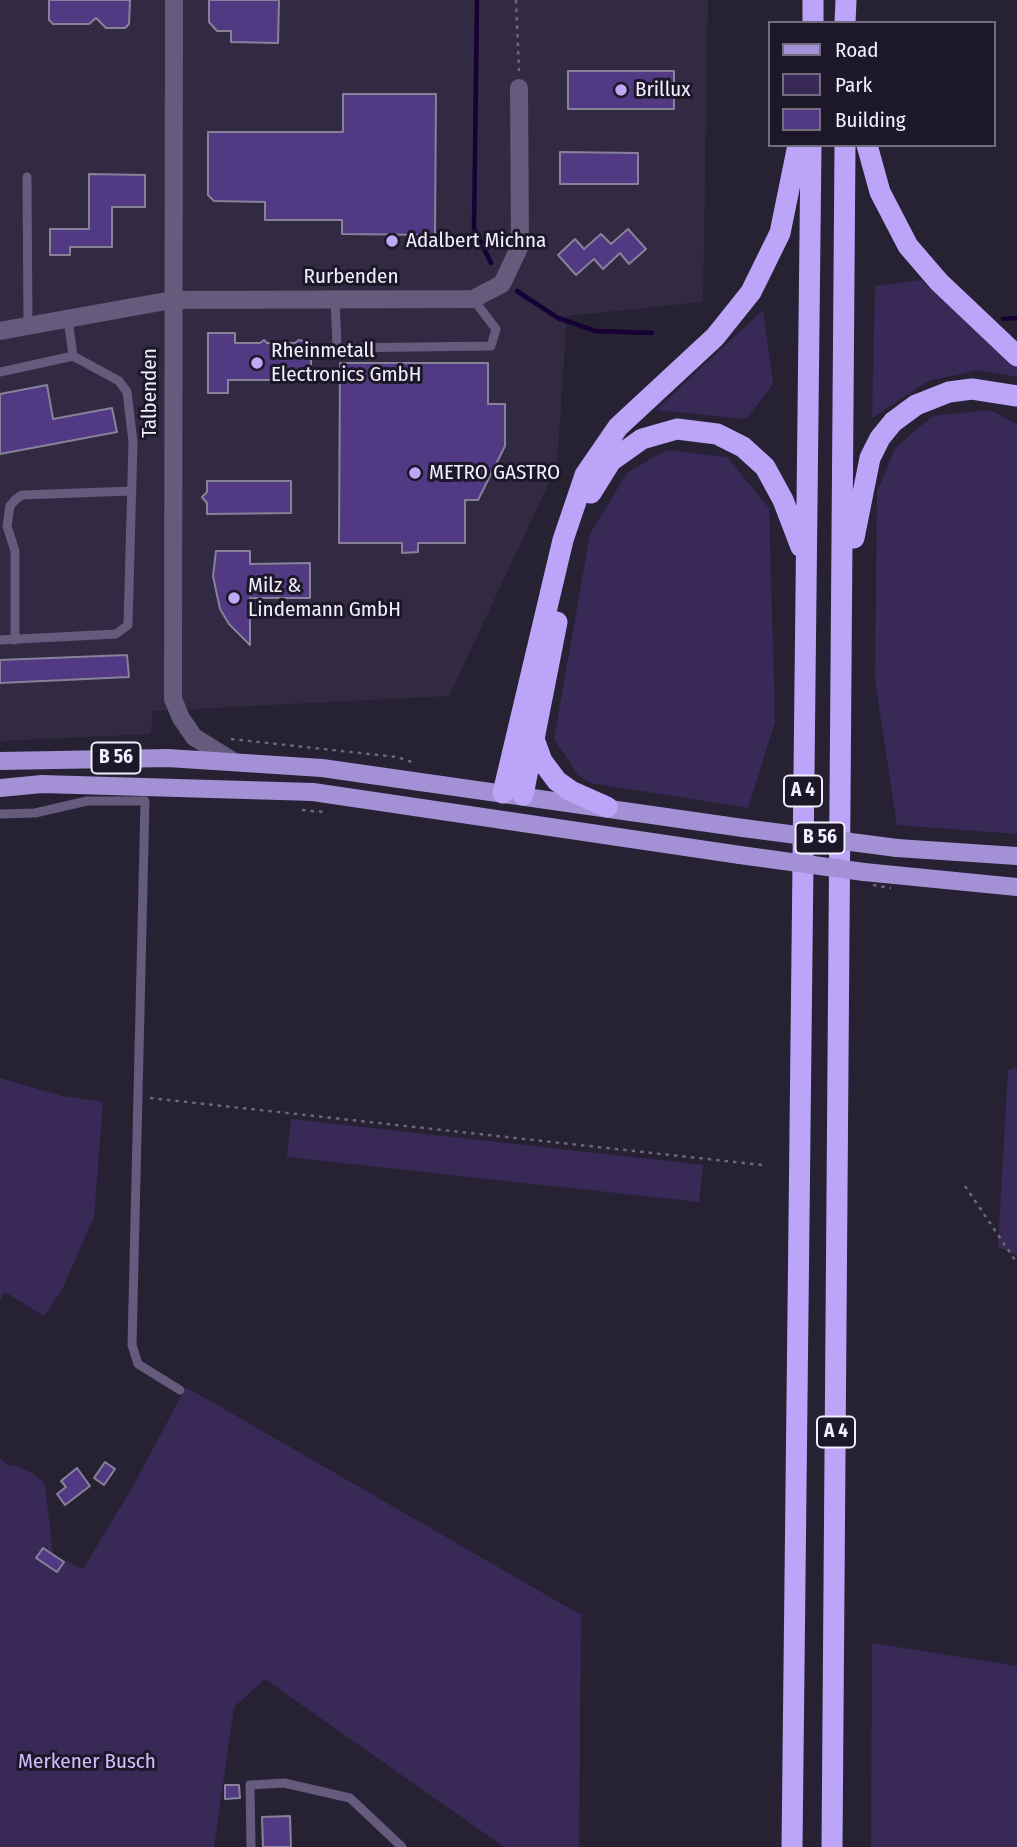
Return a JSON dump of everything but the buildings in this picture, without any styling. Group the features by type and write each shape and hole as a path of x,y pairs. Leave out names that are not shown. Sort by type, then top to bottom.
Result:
{"highway":[{"path":"813,0 813,21"},
{"path":"513,794 576,499 591,465 607,439 722,329 751,292 780,233 799,147"},
{"name":"A 4","path":"792,1847 811,147"},
{"name":"A 4","path":"832,1847 844,598 845,147"},
{"path":"868,147 880,192 908,246 939,282 1017,356"},
{"name":"A 4","path":"844,598 864,478 875,448 886,429 916,405 949,392 982,389 1017,396"},
{"path":"513,794 534,739 579,525 599,478 611,461 629,446 652,434 688,429 717,433 735,441 759,460 772,477 805,558"},
{"path":"534,739 541,761 556,781 607,807"}],"main road":[{"name":"B 56","path":"0,761 35,758 231,760 322,768 897,848 1017,856"},
{"name":"B 56","path":"0,788 43,784 313,792 894,876 1017,887"},
{"path":"512,820 513,794"}],"street":[{"name":"Talbenden","path":"174,0 173,699 181,718 194,737 231,760"},
{"name":"Rurbenden","path":"0,331 172,300 473,299 502,284 520,246 519,88"}],"lane":[{"path":"27,177 28,326"},
{"path":"335,299 337,345 341,348 491,346 496,330 473,299"},
{"path":"68,319 73,356"},
{"path":"0,372 73,356 119,381 127,392 133,442 131,617 123,631 116,634 0,640"},
{"path":"15,640 15,551 7,526 10,506 22,495 132,491"},
{"path":"0,814 35,813 87,801 145,801 132,1345 138,1364 180,1390"},
{"path":"251,1847 250,1785 285,1783 350,1798 402,1847"}],"path":[{"path":"516,0 519,88"},
{"path":"222,738 397,757 418,764"},
{"path":"140,1096 762,1165"},
{"path":"965,1186 1017,1263"}],"shaded area":[{"path":"0,0 708,0 703,302 567,316 557,466 449,696 153,711 151,734 0,741"}],"green space":[{"path":"921,280 1017,367 1017,377 978,370 928,381 872,418 875,286"},
{"path":"763,310 773,384 746,419 656,410"},
{"path":"990,410 1017,424 1017,834 897,825 875,680 877,492 895,448 933,416"},
{"path":"666,450 727,457 769,508 775,722 748,808 591,783 578,775 554,739 590,534 627,473"},
{"path":"1017,1067 1017,1255 998,1247 1008,1070"},
{"path":"0,1078 62,1096 103,1102 94,1217 62,1290 44,1316 5,1292 0,1300"},
{"path":"291,1119 703,1165 699,1202 287,1157"},
{"name":"Merkener Busch","path":"186,1387 581,1615 579,1847 504,1847 265,1679 234,1707 214,1847 0,1847 0,1459 10,1467 14,1465 31,1472 45,1484 53,1555 83,1569 132,1488"},
{"path":"872,1643 1017,1666 1017,1847 871,1847"}],"waterway":[{"path":"477,0 474,228 491,263"},
{"path":"517,291 558,318 596,331 652,333"},
{"path":"1003,319 1017,318"}],"place":[{"name":"Brillux","path":"621,90"},
{"name":"Adalbert Michna","path":"392,241"},
{"name":"Rheinmetall Electronics GmbH","path":"257,363"},
{"name":"METRO GASTRO","path":"415,473"},
{"name":"Milz & Lindemann GmbH","path":"234,598"}]}
